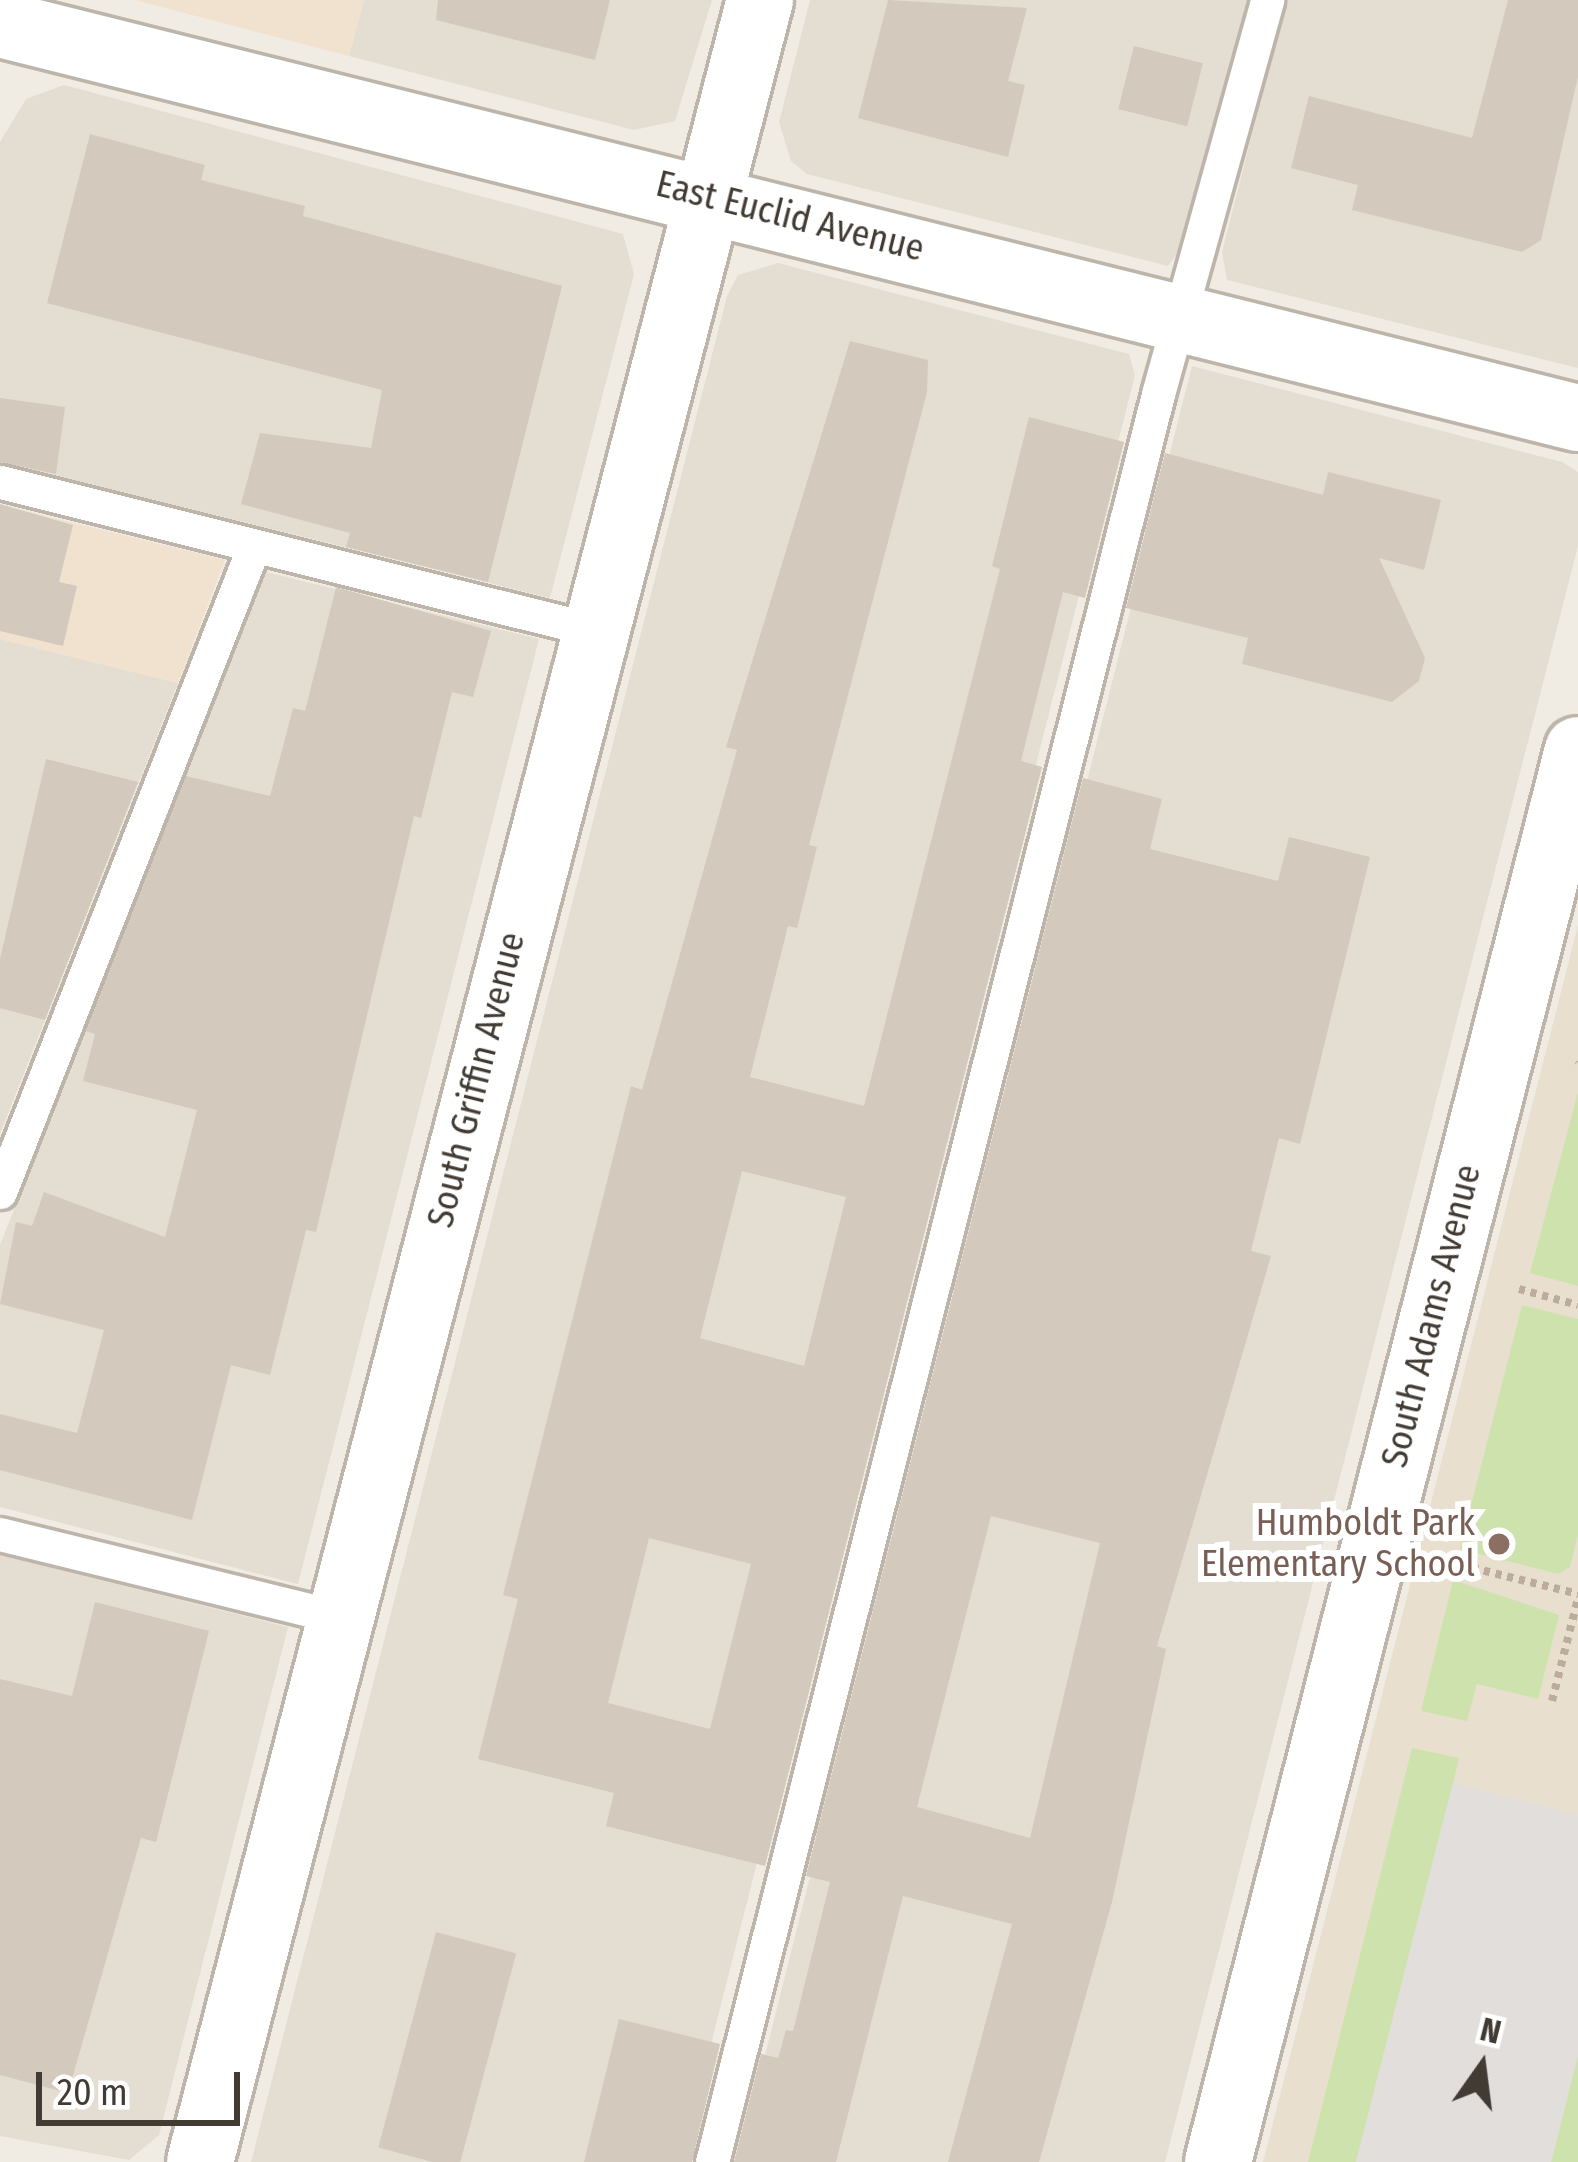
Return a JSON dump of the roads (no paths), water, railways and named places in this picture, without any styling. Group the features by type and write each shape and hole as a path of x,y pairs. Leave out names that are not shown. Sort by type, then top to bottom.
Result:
{"street":[{"name":"South Griffin Avenue","path":"200,2162 593,630 760,0"},
{"name":"East Euclid Avenue","path":"0,24 709,197 1578,418"},
{"name":"South Adams Avenue","path":"1218,2162 1578,750"}],"lane":[{"path":"712,2162 1267,0"},
{"path":"0,482 593,630"},
{"path":"0,1192 254,546"},
{"path":"0,1534 339,1617"}],"place":[{"name":"Humboldt Park Elementary School","path":"1499,1544"}]}
